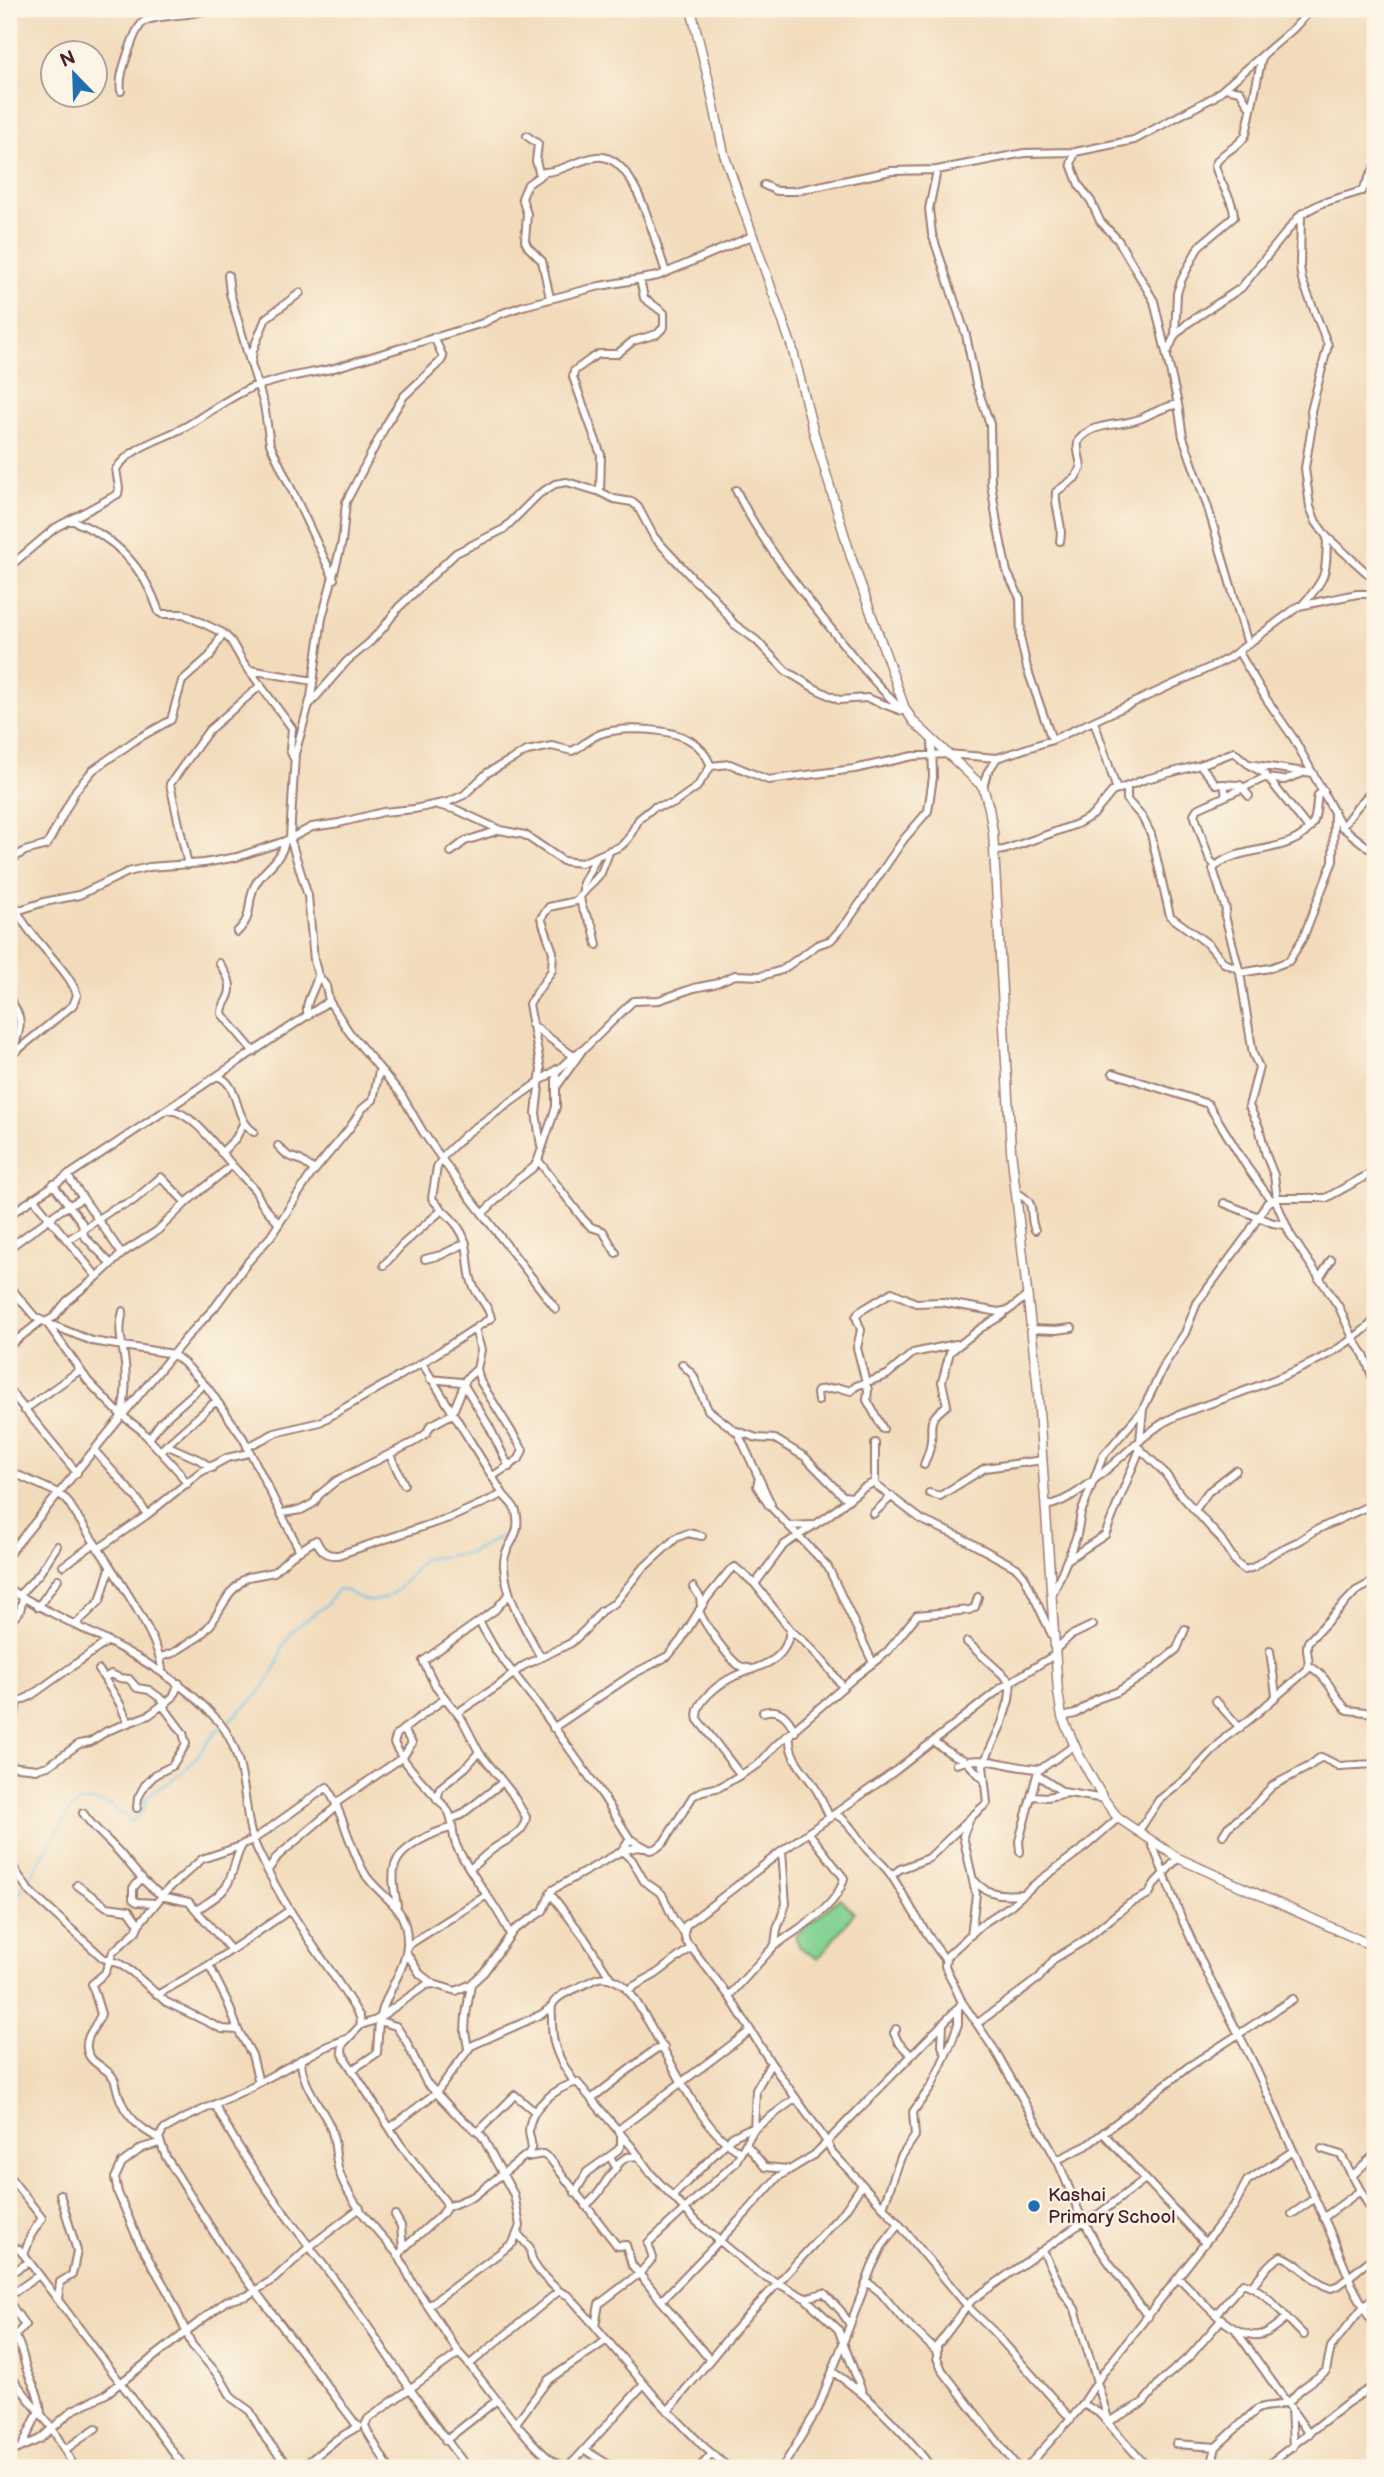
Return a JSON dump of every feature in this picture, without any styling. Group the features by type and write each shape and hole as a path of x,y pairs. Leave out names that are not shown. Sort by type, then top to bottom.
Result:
{"street":[{"path":"148,9 149,18"},
{"path":"121,90 122,74 138,28 149,18 199,14 209,9"},
{"path":"691,9 717,126 751,236 792,347 822,464 851,557 906,713"},
{"path":"764,185 777,191 796,191 891,171 937,170 1024,153 1075,152 1141,137 1192,110 1225,88 1312,9"},
{"path":"1166,355 1175,335 1177,293 1181,281 1199,246 1234,217 1232,203 1215,165 1224,153 1243,141 1262,56"},
{"path":"1225,88 1256,89"},
{"path":"1235,90 1243,94 1250,108"},
{"path":"527,136 538,144 536,166 544,173"},
{"path":"1075,152 1071,164 1079,185 1091,201 1100,221 1118,240 1133,269 1152,295 1178,404 1183,437 1199,479 1248,643"},
{"path":"550,298 542,261 525,242 527,214 522,198 528,184 544,173 595,157 609,157 619,164 640,200 666,272"},
{"path":"1175,335 1199,315 1241,288 1301,214 1329,201 1362,191 1375,167"},
{"path":"937,170 929,209 932,234 966,335 976,384 990,424 991,483 997,523 1007,572 1020,597 1021,641 1027,668 1052,740"},
{"path":"1301,214 1302,280 1318,314 1328,345 1313,400 1306,468 1312,514 1327,537 1375,580"},
{"path":"9,567 42,537 118,494 116,469 122,460 136,450 188,425 236,393 289,377 331,369 483,323 505,312 550,298 666,272 751,236"},
{"path":"228,275 230,293 264,405 268,435 274,453 334,579"},
{"path":"600,492 601,455 573,377 574,371 599,354 617,354 634,341 657,334 664,327 664,313 644,298 640,279"},
{"path":"251,364 253,350 265,318 300,293"},
{"path":"237,932 246,924 256,882 277,860 288,840 295,759 309,705 322,618 342,542 346,502 404,396 441,361 442,354 434,337"},
{"path":"1060,541 1062,531 1055,500 1056,492 1075,478 1082,468 1077,445 1080,439 1098,428 1140,419 1161,408 1178,404"},
{"path":"309,705 346,661 369,643 398,608 456,553 504,529 539,494 555,484 570,483 614,499 632,502 638,507 654,537 712,595 733,624 765,648 786,671 816,690 839,700 867,698 906,713"},
{"path":"736,490 746,511 790,575 851,654 932,740 983,788 992,819 1008,1113 1043,1460 1062,1717 1074,1745 1104,1799 1118,1818 1138,1832 1178,1858 1375,1947"},
{"path":"71,520 100,533 126,557 145,580 159,612 184,614 223,633 231,641 248,669 292,728 290,750 295,759"},
{"path":"438,804 500,830 525,835 563,861 581,863 621,845 628,839 639,819 660,805 670,806 696,787 711,766 730,764 768,780 854,769 913,756 947,754 997,758 1052,740 1213,666 1238,651 1303,604 1321,584 1328,556 1327,537"},
{"path":"1303,604 1357,594 1375,594"},
{"path":"9,861 25,851 47,845 76,790 93,770 137,739 171,720 182,681 210,656 223,633"},
{"path":"1238,651 1267,701 1294,739 1309,773 1324,791 1342,827 1375,853"},
{"path":"248,669 278,677 313,681"},
{"path":"188,865 170,784 215,724 261,685"},
{"path":"1094,721 1117,790"},
{"path":"9,910 79,895 128,872 237,857 288,840 312,827 438,804 464,795 482,777 527,751 552,746 572,751 603,733 639,730 670,733 691,741 705,755 711,766"},
{"path":"556,1088 581,1052 633,1001 659,1000 735,975 761,976 782,970 817,945 831,940 847,922 904,839 928,811 932,791 932,740"},
{"path":"994,851 1004,850 1077,824 1093,815 1108,794 1117,790 1234,752 1268,778 1308,828"},
{"path":"983,788 987,773 997,758"},
{"path":"1248,764 1309,773"},
{"path":"1200,765 1216,784 1240,785 1249,796"},
{"path":"1215,865 1210,860 1194,814 1197,809 1268,778 1284,780 1309,773"},
{"path":"1224,784 1226,796"},
{"path":"1127,787 1127,800 1152,834 1170,916 1208,944 1224,963 1240,971 1270,968 1287,962 1303,938 1333,861 1334,813"},
{"path":"1342,827 1375,788"},
{"path":"1215,865 1292,841 1303,834 1315,816 1318,795 1324,791"},
{"path":"451,852 464,841 500,830"},
{"path":"288,840 308,896 311,950 318,975 326,986 330,1001 349,1032 401,1094 441,1159 556,1308"},
{"path":"541,1146 536,1113 541,1069 528,1004 548,978 554,961 550,940 541,918 549,907 576,901 601,873 610,850"},
{"path":"596,858 583,883 582,908 593,927 597,946"},
{"path":"1052,1594 1077,1535 1081,1513 1105,1452 1143,1409 1166,1362 1185,1333 1197,1303 1274,1199 1275,1178 1259,1127 1249,1106 1259,1068 1252,1051 1240,971 1223,900 1213,872 1215,865"},
{"path":"10,1056 73,1005 77,995 17,910"},
{"path":"219,963 230,981 222,1014 254,1052"},
{"path":"308,1016 306,1010 317,986 318,975"},
{"path":"9,998 18,1010 21,1024 10,1056"},
{"path":"9,1215 330,1001"},
{"path":"531,1024 573,1056"},
{"path":"63,1566 147,1515 199,1473 248,1450 275,1433 320,1422 422,1363 491,1318 473,1285 466,1243 458,1226 435,1203 432,1192 441,1159 485,1119 581,1052"},
{"path":"484,1212 534,1167 538,1160 556,1107 557,1069"},
{"path":"9,1554 122,1415 215,1307 279,1224 314,1171 354,1123 362,1109 373,1100 379,1071"},
{"path":"1113,1073 1208,1104 1247,1167 1274,1199 1285,1225 1339,1307 1364,1355 1375,1384"},
{"path":"217,1076 224,1078 230,1086 238,1112 254,1132"},
{"path":"167,1110 181,1113 207,1135 256,1190 262,1204 279,1224"},
{"path":"221,1153 236,1138 244,1122"},
{"path":"278,1146 288,1156 300,1160 314,1171"},
{"path":"538,1160 583,1219 591,1227 603,1231 616,1253"},
{"path":"9,1346 54,1317 67,1301 122,1254 150,1236 232,1164"},
{"path":"1274,1199 1326,1198 1375,1171"},
{"path":"67,1175 122,1254"},
{"path":"68,1240 117,1206 133,1202 161,1177 186,1203"},
{"path":"53,1184 82,1223 84,1236 111,1264"},
{"path":"1017,1193 1032,1206 1031,1221 1035,1230"},
{"path":"33,1198 97,1278"},
{"path":"9,1248 68,1205 83,1198"},
{"path":"1224,1203 1273,1223 1285,1225"},
{"path":"384,1265 402,1245 442,1210"},
{"path":"425,1259 466,1243"},
{"path":"1319,1279 1331,1260"},
{"path":"9,1286 28,1310 44,1322 92,1341 173,1354 204,1384 248,1450 300,1551"},
{"path":"883,1429 867,1400 866,1383 857,1348 861,1331 857,1315 892,1292 916,1303 942,1301 1005,1311 1015,1307 1028,1295"},
{"path":"122,1415 126,1377 119,1333 123,1311"},
{"path":"924,1465 930,1447 932,1421 936,1413 947,1405 942,1382 950,1352 1005,1311"},
{"path":"1046,1506 1067,1500 1168,1420 1277,1379 1316,1360 1375,1321"},
{"path":"44,1322 80,1370 122,1415 149,1439 187,1484"},
{"path":"1031,1329 1072,1328"},
{"path":"475,1329 481,1350 477,1369 480,1381 522,1446 523,1454 509,1467 493,1476"},
{"path":"818,1401 819,1390 840,1388 850,1391 856,1385 887,1375 919,1351 958,1345"},
{"path":"422,1363 503,1494 515,1508 518,1532 505,1554 503,1563 509,1594 540,1657"},
{"path":"682,1364 693,1375 708,1410 736,1431 775,1440 789,1447 805,1457 843,1496 852,1497"},
{"path":"282,1513 301,1510 314,1503 336,1481 390,1455 427,1433 430,1426 452,1414 466,1378 477,1369"},
{"path":"24,1410 80,1370"},
{"path":"430,1379 461,1382 464,1385 489,1426 509,1467"},
{"path":"149,1439 161,1422 204,1384"},
{"path":"9,1391 77,1473"},
{"path":"160,1451 216,1401"},
{"path":"1067,1560 1105,1535 1138,1445 1143,1409"},
{"path":"736,1431 746,1446 776,1511 831,1572 873,1663"},
{"path":"875,1443 875,1484"},
{"path":"166,1445 198,1458 212,1468"},
{"path":"1138,1445 1220,1538 1239,1567 1248,1570 1314,1531 1375,1503"},
{"path":"94,1450 133,1494 147,1515"},
{"path":"390,1455 404,1484"},
{"path":"929,1493 940,1496 985,1468 1043,1460"},
{"path":"1195,1510 1208,1492 1236,1469"},
{"path":"9,1471 58,1493 67,1500 133,1604 161,1657 162,1671"},
{"path":"784,1545 869,1484 875,1484 922,1520 1017,1568 1024,1576 1056,1647"},
{"path":"161,1657 173,1653 200,1636 211,1625 230,1593 243,1580 274,1572 291,1556 316,1540 322,1551 330,1556 349,1553 452,1517 503,1494"},
{"path":"873,1514 892,1496"},
{"path":"755,1584 784,1545 788,1534 783,1518"},
{"path":"789,1526 814,1525"},
{"path":"457,1713 540,1657 580,1635 601,1611 615,1603 646,1565 676,1538 688,1533 702,1536"},
{"path":"9,1623 20,1611 21,1597 57,1546"},
{"path":"553,1728 633,1674 668,1656 700,1608 733,1567 738,1568 755,1584 790,1630 821,1658 843,1687"},
{"path":"76,1624 100,1601 110,1568"},
{"path":"38,1606 58,1579"},
{"path":"1138,1832 1159,1800 1186,1778 1227,1736 1302,1675 1309,1667 1306,1646 1308,1642 1356,1591 1375,1581"},
{"path":"693,1587 700,1597 700,1608 711,1632 734,1661 752,1669"},
{"path":"9,1589 162,1671 179,1683 222,1727 232,1744 243,1780 253,1840 290,1910 356,2010 361,2025"},
{"path":"471,1870 490,1851 520,1831 526,1821 522,1809 479,1752 457,1713 430,1679 423,1661 495,1610 509,1594"},
{"path":"389,2468 361,2426 255,2291 194,2204 159,2141 134,2121 119,2096 112,2076 94,2062 88,2053 88,2037 101,2014 92,1984 105,1973 117,1947 136,1931 162,1896 202,1859 253,1840 327,1787 363,1871 397,1907 404,1921 406,1949 414,1967 433,1984 451,1991 471,1984 488,1967 510,1934 543,1911 550,1893 622,1851 638,1847 650,1850 657,1848 664,1842 693,1796 720,1787 759,1764 775,1746 892,1648 917,1615 970,1610 975,1607 978,1597"},
{"path":"479,1621 496,1651 537,1702 630,1839 645,1848"},
{"path":"684,1933 687,1925 782,1851 934,1742 1070,1636 1093,1625"},
{"path":"1062,1717 1074,1714 1097,1699 1117,1692 1146,1674 1177,1649 1185,1629"},
{"path":"789,1644 790,1630"},
{"path":"740,1774 701,1724 696,1713 698,1706 734,1676 764,1666 799,1636"},
{"path":"9,1700 17,1702 29,1697 108,1641"},
{"path":"967,1642 1011,1682"},
{"path":"1270,1650 1276,1695"},
{"path":"1309,1667 1318,1671 1326,1680 1347,1710 1375,1713"},
{"path":"99,1670 120,1704 128,1723"},
{"path":"104,1678 111,1674 127,1678 137,1688 149,1690 165,1704 183,1733 186,1744 172,1766 156,1774 145,1786 138,1798 137,1808"},
{"path":"891,1875 929,1858 986,1804 982,1778 984,1760 1002,1723 1011,1682"},
{"path":"9,1766 43,1769 79,1744 90,1742 107,1731 149,1715 165,1704 177,1691 179,1683"},
{"path":"444,1699 403,1729 395,1737 394,1743 418,1779 447,1810 452,1819 455,1844 478,1884 498,1910 510,1934"},
{"path":"1216,1701 1240,1728"},
{"path":"9,1721 15,1715 17,1702"},
{"path":"763,1712 781,1712 791,1723 792,1752 797,1765 832,1816 852,1829 867,1850 880,1860 945,1959 945,1966 960,2005 978,2023 1057,2160 1084,2222 1108,2263 1148,2317"},
{"path":"268,1870 278,1856 336,1805 403,1757 412,1743 403,1729"},
{"path":"934,1742 965,1760 984,1760 1039,1772 1052,1786 1068,1793 1104,1799"},
{"path":"1020,1852 1019,1841 1039,1772 1074,1745"},
{"path":"775,1746 792,1752"},
{"path":"437,1800 438,1791 443,1784 460,1773 479,1752"},
{"path":"1223,1835 1228,1827 1252,1808 1272,1786 1321,1757 1339,1766 1375,1764"},
{"path":"956,1764 965,1760"},
{"path":"965,1760 982,1778"},
{"path":"452,1819 503,1782"},
{"path":"1032,1796 1047,1797 1068,1793"},
{"path":"83,1813 93,1828 142,1878 162,1896 170,1900 186,1900 231,1950"},
{"path":"964,1836 970,1818"},
{"path":"945,1959 971,1935 1086,1847 1118,1818"},
{"path":"963,1824 976,1894 971,1935"},
{"path":"397,1907 394,1871 397,1861 414,1845 451,1828"},
{"path":"729,1996 775,1945 810,1920 842,1887 844,1878 809,1833"},
{"path":"622,1851 630,1839"},
{"path":"1150,1840 1181,1917 1315,2198 1348,2276 1375,2328"},
{"path":"197,1910 226,1887 241,1846"},
{"path":"622,1851 632,1860 644,1881 662,1894 686,1941 729,1996 832,2152 1071,2419"},
{"path":"775,1945 777,1929 786,1904 782,1851"},
{"path":"978,2023 1039,1978 1054,1959 1129,1904 1144,1898 1178,1858"},
{"path":"10,1866 29,1891 98,1954 132,1972 166,2002 222,2029 237,2030"},
{"path":"142,1878 133,1888 133,1899 136,1902 156,1903"},
{"path":"973,1879 989,1892 1004,1895 1024,1894"},
{"path":"77,1885 107,1908 129,1910 139,1924"},
{"path":"550,1893 584,1937 611,1979"},
{"path":"352,2070 377,2053 379,2019 406,1949 487,1895"},
{"path":"157,1995 209,1965 290,1910"},
{"path":"628,1990 656,1974 692,1947"},
{"path":"209,1965 228,2003 237,2030 252,2055 259,2083"},
{"path":"390,2128 436,2093 468,2048 542,2014 568,1991 600,1977 611,1979 628,1990 664,2047 681,2083 712,2126 727,2143 741,2152"},
{"path":"720,1987 741,1983"},
{"path":"433,1984 416,1992 379,2019 361,2025 347,2039 342,2052 390,2128 443,2197 446,2207"},
{"path":"468,2048 466,2022 471,1984"},
{"path":"1057,2160 1086,2146 1161,2087 1293,1998"},
{"path":"661,2301 778,2177 814,2155 960,2005"},
{"path":"883,2207 901,2157 915,2136 913,2112 932,2084 946,2054 958,2024 960,2005"},
{"path":"551,2007 552,2040 574,2082"},
{"path":"379,2019 396,2026 406,2040 421,2076 463,2120 479,2131 514,2195 519,2214 520,2227 513,2242 428,2306"},
{"path":"942,2046 943,2023"},
{"path":"896,2029 894,2033 898,2042 911,2055"},
{"path":"620,2132 750,2031"},
{"path":"931,2035 946,2054"},
{"path":"290,2468 266,2439 250,2411 232,2398 220,2376 192,2345 163,2282 139,2242 115,2178 122,2163 142,2148 159,2141 163,2130 178,2121 347,2039"},
{"path":"592,2098 653,2051 664,2047"},
{"path":"301,2059 305,2078 335,2136 337,2162 343,2180 360,2208 399,2256 403,2267 459,2353 516,2423 550,2459 561,2467 569,2465 644,2384"},
{"path":"580,2308 599,2304 640,2273 653,2258 648,2243 735,2163 754,2129 756,2090 771,2063"},
{"path":"399,2256 446,2207 474,2196 531,2149 529,2134 534,2111 574,2082 580,2083 639,2156 650,2174 684,2209 757,2272 805,2298 837,2327 863,2396"},
{"path":"479,2131 516,2094 534,2111"},
{"path":"673,2196 727,2143 741,2132 754,2129 796,2098"},
{"path":"215,2105 247,2160 346,2296 445,2441 468,2468"},
{"path":"585,2206 602,2191 616,2168 621,2145 620,2132"},
{"path":"1103,2133 1205,2243"},
{"path":"746,2144 765,2167 789,2169"},
{"path":"575,2193 587,2172 621,2145"},
{"path":"1322,2149 1339,2153 1375,2217"},
{"path":"1026,2468 1083,2404 1097,2382 1234,2206 1247,2181 1293,2151"},
{"path":"520,2159 539,2154 546,2156 617,2246 626,2245 629,2262 710,2360"},
{"path":"1352,2175 1375,2154"},
{"path":"610,2156 616,2165"},
{"path":"616,2165 627,2157 639,2156"},
{"path":"9,2176 42,2218 31,2235 24,2255"},
{"path":"936,2351 941,2339 967,2305 1145,2179"},
{"path":"668,2411 717,2351 845,2210 862,2185"},
{"path":"1323,2218 1360,2191"},
{"path":"58,2300 61,2282 72,2276 76,2251 60,2194"},
{"path":"1292,2214 1315,2198"},
{"path":"9,2453 40,2439 73,2410 106,2394 226,2301 247,2296 283,2272 309,2247 360,2208"},
{"path":"396,2215 403,2232 403,2249"},
{"path":"782,2468 818,2409 882,2246 899,2224"},
{"path":"518,2234 530,2248 530,2255 538,2270 559,2291 569,2296 668,2411 729,2468"},
{"path":"9,2248 19,2249 24,2255 185,2468"},
{"path":"1043,2250 1065,2295 1075,2309 1108,2422"},
{"path":"1252,2286 1269,2264 1281,2256 1318,2284 1334,2288 1375,2256"},
{"path":"9,2274 29,2262"},
{"path":"9,2296 39,2275"},
{"path":"1177,2280 1182,2281 1236,2330 1309,2434"},
{"path":"629,2281 645,2283"},
{"path":"867,2282 880,2292 936,2351 942,2370 1018,2468"},
{"path":"1108,2422 1143,2403 1161,2381 1191,2355 1241,2284 1252,2286 1304,2335"},
{"path":"470,2364 559,2291"},
{"path":"805,2298 824,2293 850,2325"},
{"path":"1293,2447 1289,2403 1292,2397 1326,2371 1331,2347 1363,2307 1375,2297"},
{"path":"9,2302 25,2328 15,2336 36,2387 40,2412 22,2446"},
{"path":"595,2326 599,2304"},
{"path":"9,2319 18,2314"},
{"path":"1236,2330 1259,2335 1274,2329 1286,2318"},
{"path":"516,2423 548,2380 607,2340"},
{"path":"697,2346 717,2351"},
{"path":"302,2468 337,2439 361,2426 373,2414 452,2361 459,2353"},
{"path":"833,2372 906,2435 932,2468"},
{"path":"9,2374 52,2428 75,2468"},
{"path":"1264,2468 1375,2385"},
{"path":"445,2441 497,2400"},
{"path":"1207,2468 1216,2447 1262,2406 1289,2403"},
{"path":"1083,2404 1096,2410 1148,2468"},
{"path":"66,2449 96,2428"},
{"path":"1176,2444 1216,2447"},
{"path":"585,2450 614,2468"},
{"path":"702,2467 712,2454"}],"green space":[{"path":"840,1898 854,1913 818,1959 800,1947 795,1936"}],"waterway":[{"path":"224,1725 253,1700 265,1685 277,1666 282,1647 295,1628 325,1606 337,1590 347,1591 362,1599 381,1600 397,1590 423,1559 469,1553 514,1530"},
{"path":"27,1883 69,1812 80,1802 109,1804 132,1822 145,1808 144,1802 149,1796 188,1767 220,1728"},
{"path":"9,1906 24,1887"}],"place":[{"name":"Kashai Primary School","path":"1034,2206"}]}
